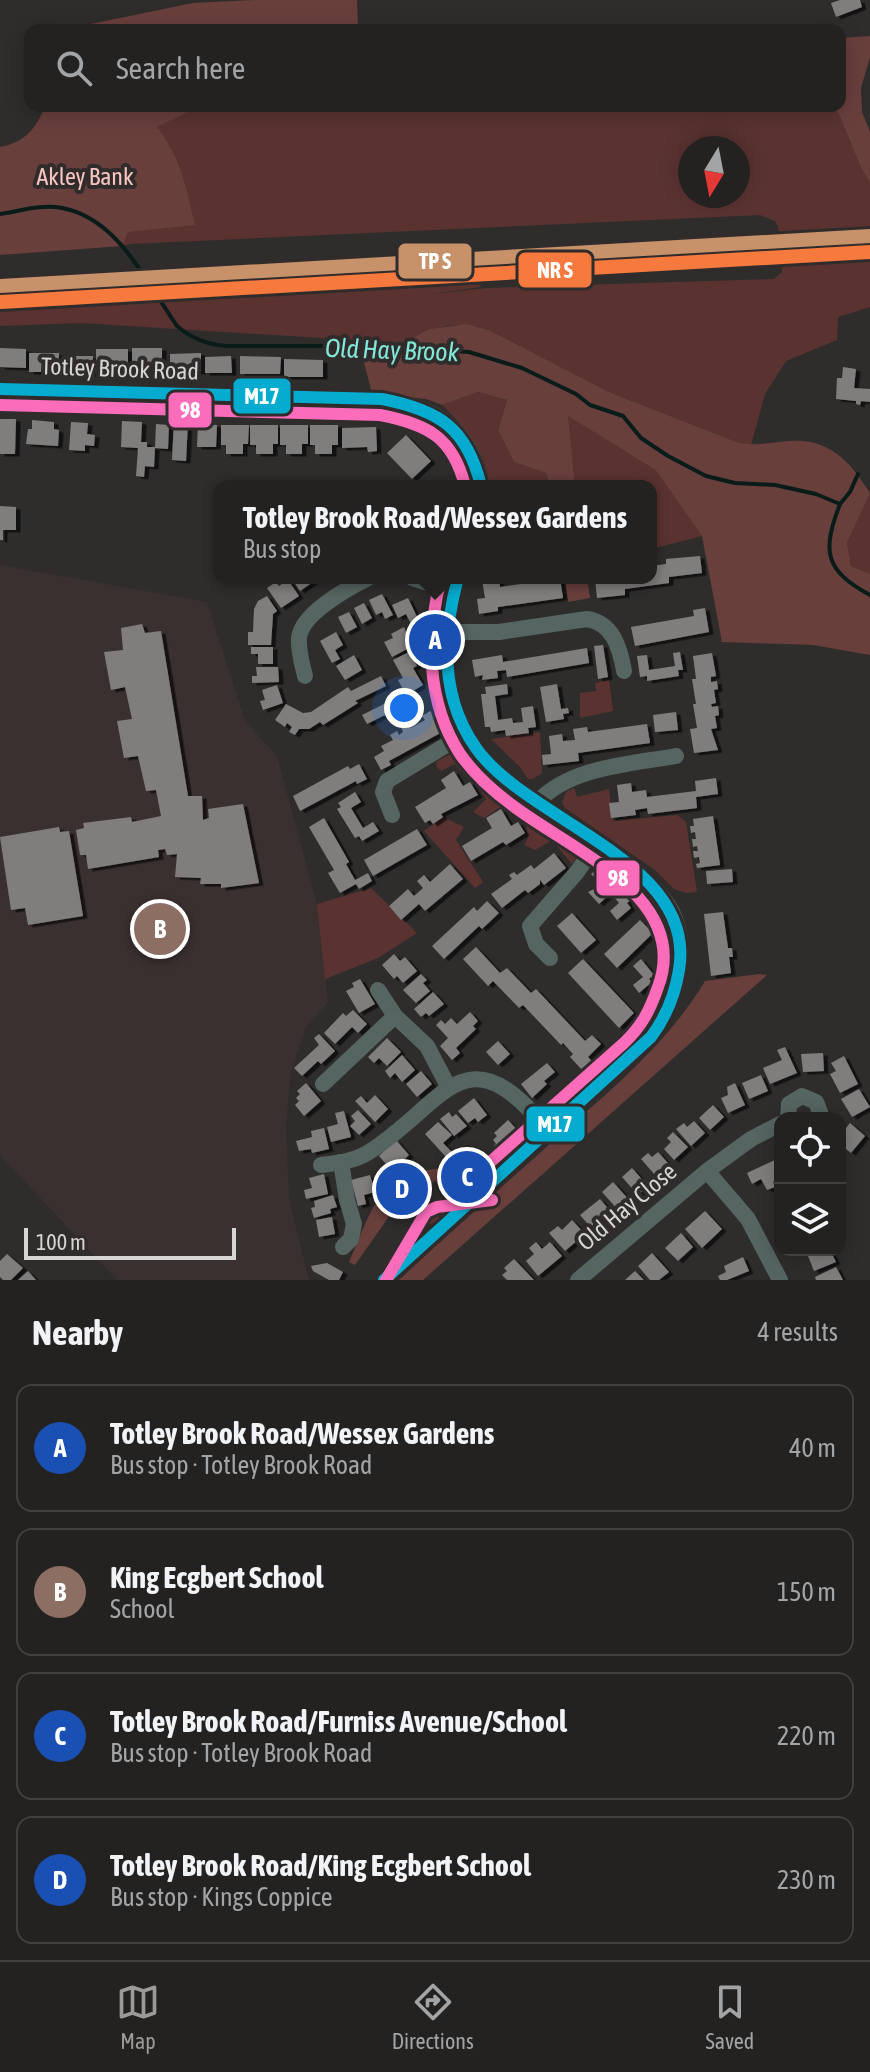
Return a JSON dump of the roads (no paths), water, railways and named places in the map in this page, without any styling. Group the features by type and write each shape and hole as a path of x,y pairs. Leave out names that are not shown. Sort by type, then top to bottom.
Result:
{"street":[{"name":"Totley Brook Road","path":"0,389 382,399 408,403 437,415 463,438 473,455 479,480"},
{"path":"305,676 299,638 304,622 358,584"},
{"path":"384,1280 626,1063 661,1024 677,983 681,962 677,925 670,907 658,892 598,842 489,764 466,733 450,691 446,632 456,585"},
{"path":"446,632 499,632 596,620 603,624 617,643 624,671"},
{"path":"392,815 383,792 387,781 466,733"},
{"path":"538,802 555,788 579,777 676,756"},
{"path":"550,958 536,944 530,926 577,872 598,842"},
{"path":"378,990 395,1016 427,1046 448,1086"},
{"path":"323,1084 395,1016"},
{"path":"321,1165 369,1153 448,1086 468,1080 495,1082 527,1104 548,1131"},
{"path":"788,1112 789,1104 802,1096 816,1102 820,1112"},
{"name":"Old Hay Close","path":"578,1280 707,1171 751,1139 774,1127"},
{"path":"341,1162 354,1224 351,1239 343,1247"},
{"name":"Old Hay Close","path":"707,1171 748,1219 780,1280"}],"waterway":[{"name":"Old Hay Brook","path":"0,214 39,207 62,208 82,214 115,238 142,272 177,326 200,340 226,346 359,346 419,353 441,350 469,352 522,368 576,394 590,405 623,416 641,438 706,476 735,483 775,485 816,494 840,504 831,535 831,558 843,577 870,595"},
{"path":"840,504 850,492 858,474"}],"place":[{"name":"Totley Brook Road/Wessex Gardens","path":"435,640"},
{"name":"King Ecgbert School","path":"160,929"},
{"name":"Totley Brook Road/Furniss Avenue/School","path":"467,1177"},
{"name":"Totley Brook Road/King Ecgbert School","path":"402,1189"}],"park label":[{"name":"Akley Bank","path":"85,177"}]}
